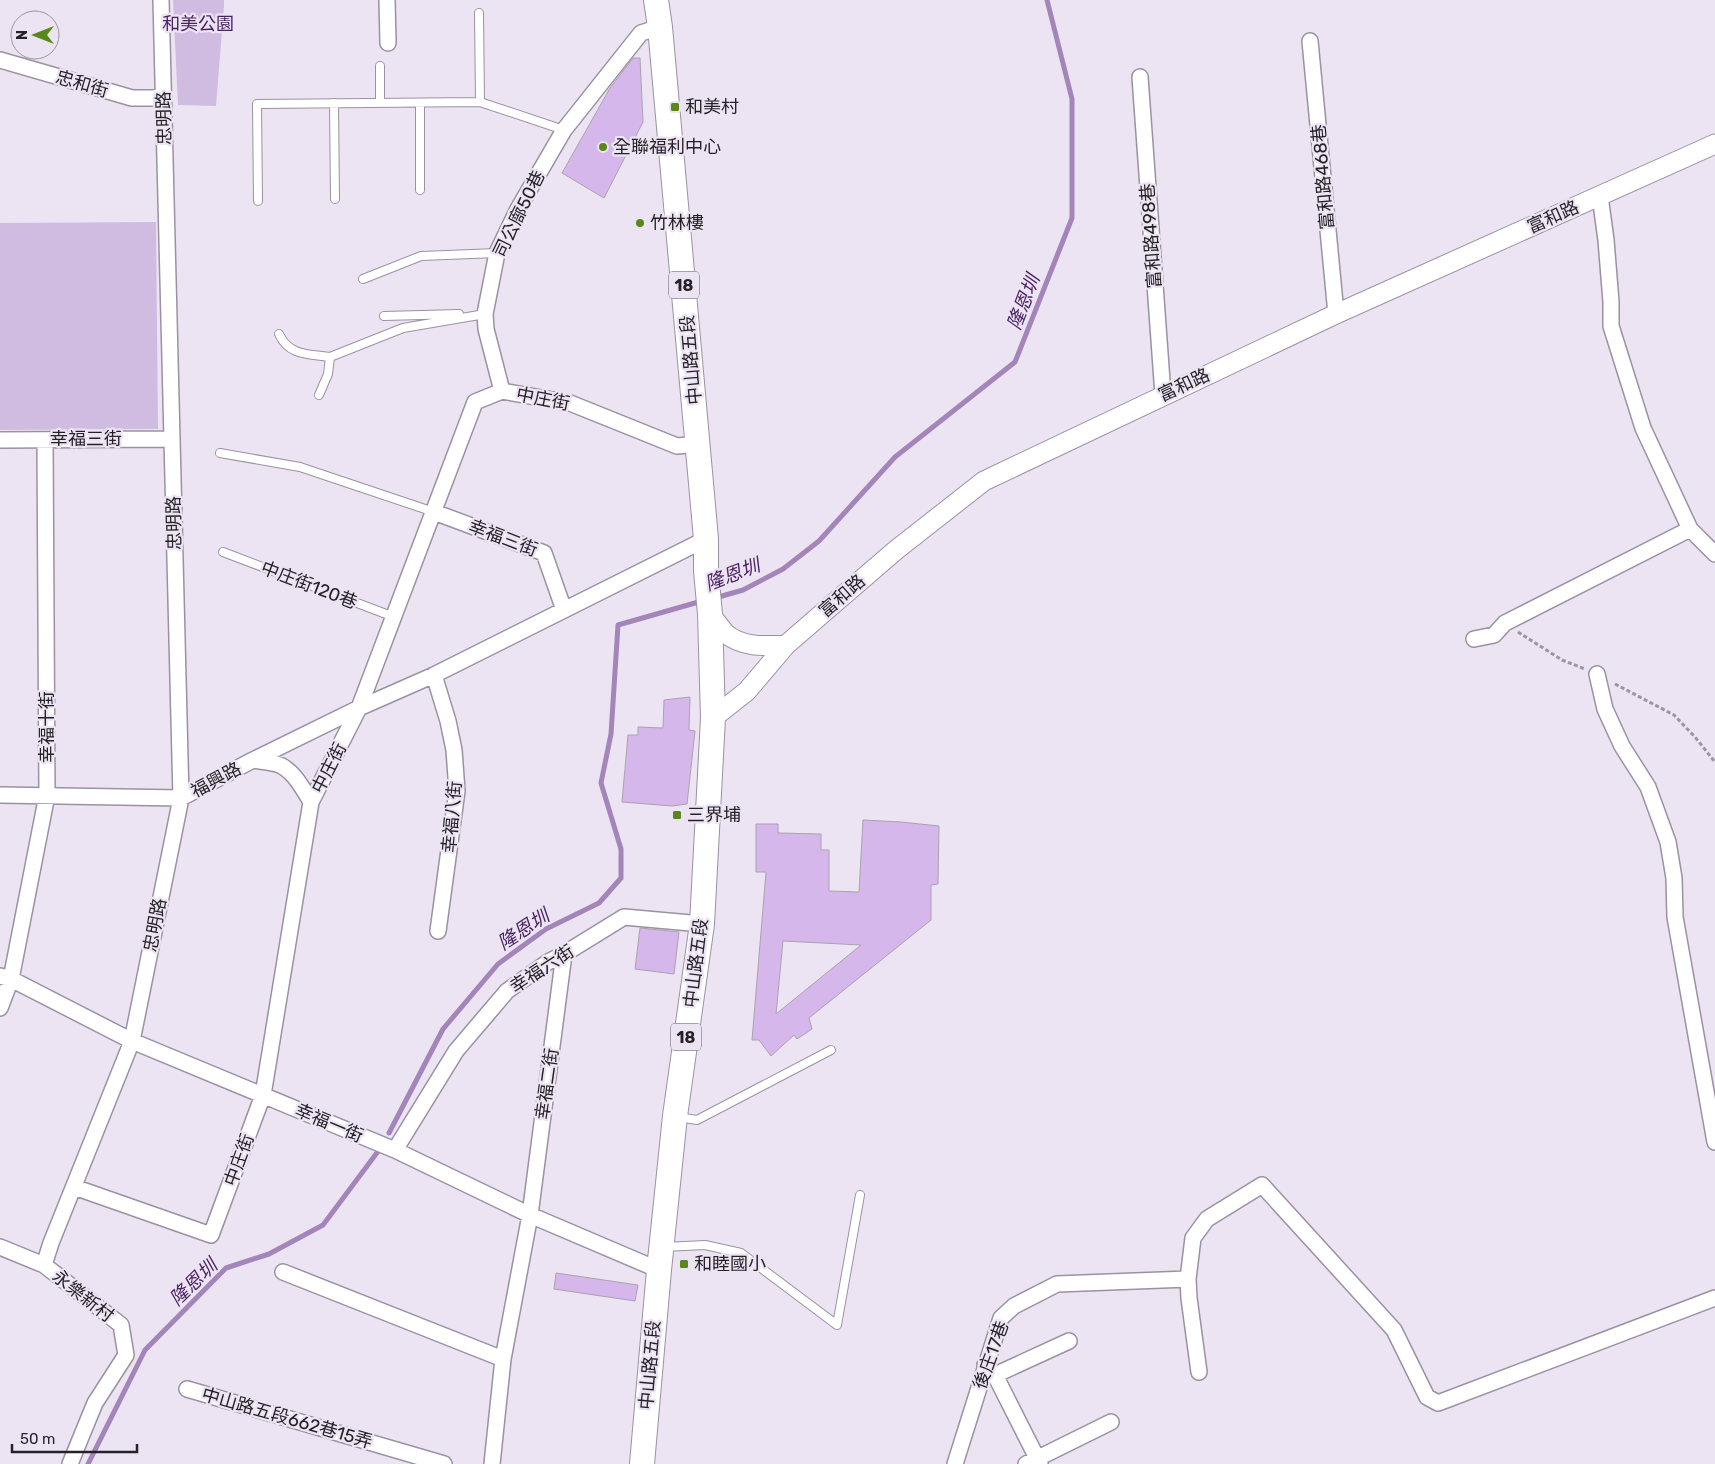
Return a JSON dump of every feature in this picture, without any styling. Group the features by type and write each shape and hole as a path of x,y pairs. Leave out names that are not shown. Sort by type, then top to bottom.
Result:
{"main road":[{"name":"中山路五段","path":"642,1464 675,1116 702,924 713,718 710,612 699,444 656,0"}],"street":[{"name":"忠明路","path":"132,1041 181,798 161,0"},
{"path":"388,0 388,43"},
{"name":"司公廍50巷","path":"502,391 486,329 485,314 497,253 527,192 564,130 641,33 660,26"},
{"name":"富和路468巷","path":"1310,40 1336,314"},
{"name":"忠和街","path":"0,60 132,98 154,98 164,94"},
{"name":"富和路498巷","path":"1140,77 1163,395"},
{"name":"富和路","path":"713,718 747,691 786,645 896,550 984,481 1336,314 1715,144"},
{"path":"1600,196 1606,240 1611,326 1643,428 1690,529 1715,554"},
{"name":"中庄街","path":"74,1188 211,1235 263,1095 311,802 359,708 474,402 502,391 570,403 677,446 699,444"},
{"name":"幸福三街","path":"0,440 172,439"},
{"name":"幸福十街","path":"0,1008 5,978 47,795 45,440"},
{"name":"幸福三街","path":"434,512 544,553 564,610"},
{"path":"1474,638 1494,635 1505,623 1690,529"},
{"name":"福興路","path":"0,795 181,798 253,760 359,708 434,675 706,539"},
{"path":"710,612 726,634 744,643 757,646 786,645"},
{"path":"1597,674 1605,709 1622,746 1648,787 1668,842 1674,878 1675,917 1715,1142"},
{"name":"幸福八街","path":"434,675 448,721 454,750 457,791 438,931"},
{"path":"253,760 278,764 302,786 311,802"},
{"name":"幸福六街","path":"395,1150 456,1051 476,1025 507,991 548,962 624,916 702,924"},
{"name":"幸福二街","path":"530,1215 564,954"},
{"name":"幸福一街","path":"5,978 132,1041 395,1150 530,1215 660,1259"},
{"name":"永樂新村","path":"44,1265 51,1243 132,1041"},
{"path":"1199,1372 1188,1278 1193,1238 1207,1219 1262,1185 1394,1330 1427,1397 1438,1403 1715,1298"},
{"path":"492,1464 503,1359 530,1215"},
{"name":"永樂新村","path":"0,1246 44,1265 120,1325 126,1355 96,1403 70,1464"},
{"path":"283,1272 503,1359"},
{"name":"後庄17巷","path":"955,1464 990,1370 1001,1318 1014,1306 1057,1284 1188,1278"},
{"path":"1070,1341 990,1370 1034,1462 1111,1422"},
{"name":"中山路五段662巷15弄","path":"187,1389 444,1464"}],"lane":[{"path":"479,13 480,102"},
{"path":"380,66 380,103"},
{"path":"258,200 257,104 480,102 564,130"},
{"path":"334,103 335,199"},
{"path":"420,103 420,190"},
{"path":"363,279 421,256 497,253"},
{"path":"384,316 485,314"},
{"path":"279,334 284,343 297,353 330,357 403,328 485,314"},
{"path":"319,395 328,374 330,357"},
{"path":"220,453 300,467 434,512"},
{"name":"中庄街120巷","path":"223,552 394,617"},
{"path":"675,1116 697,1120 831,1050"},
{"path":"660,1259 705,1245 741,1253 837,1325 860,1195"}],"green space":[{"name":"和美公園","path":"173,0 224,0 216,106 178,105"},
{"path":"156,222 158,429 0,430 0,223"}],"building":[{"name":"全聯福利中心","path":"633,58 640,58 643,122 604,198 562,173 610,88"},
{"path":"690,697 689,730 695,731 687,804 672,806 622,802 628,735 638,735 638,727 663,728 664,700"},
{"path":"863,820 939,826 938,884 931,885 931,920 809,1018 812,1029 797,1039 794,1035 771,1056 759,1040 752,1040 766,872 756,872 756,824 778,824 778,833 821,834 821,850 829,850 829,891 859,892","holes":["783,941 861,945 776,1014"]},
{"path":"640,928 679,932 674,974 635,969"},
{"path":"556,1273 638,1285 635,1301 554,1289"}],"waterway":[{"name":"隆恩圳","path":"715,598 743,590 783,569 819,541 895,457 1015,362 1072,218 1072,99 1047,0"},
{"name":"隆恩圳","path":"389,1133 443,1029 498,964 546,929 599,903 621,878 621,849 601,783 611,734 618,625 702,601"},
{"name":"隆恩圳","path":"88,1464 145,1350 226,1268 269,1254 323,1225 382,1146"}],"place":[{"name":"和美村","path":"675,107"},
{"name":"全聯福利中心","path":"603,147"},
{"name":"竹林樓","path":"640,223"},
{"name":"三界埔","path":"677,815"},
{"name":"和睦國小","path":"684,1264"}]}
